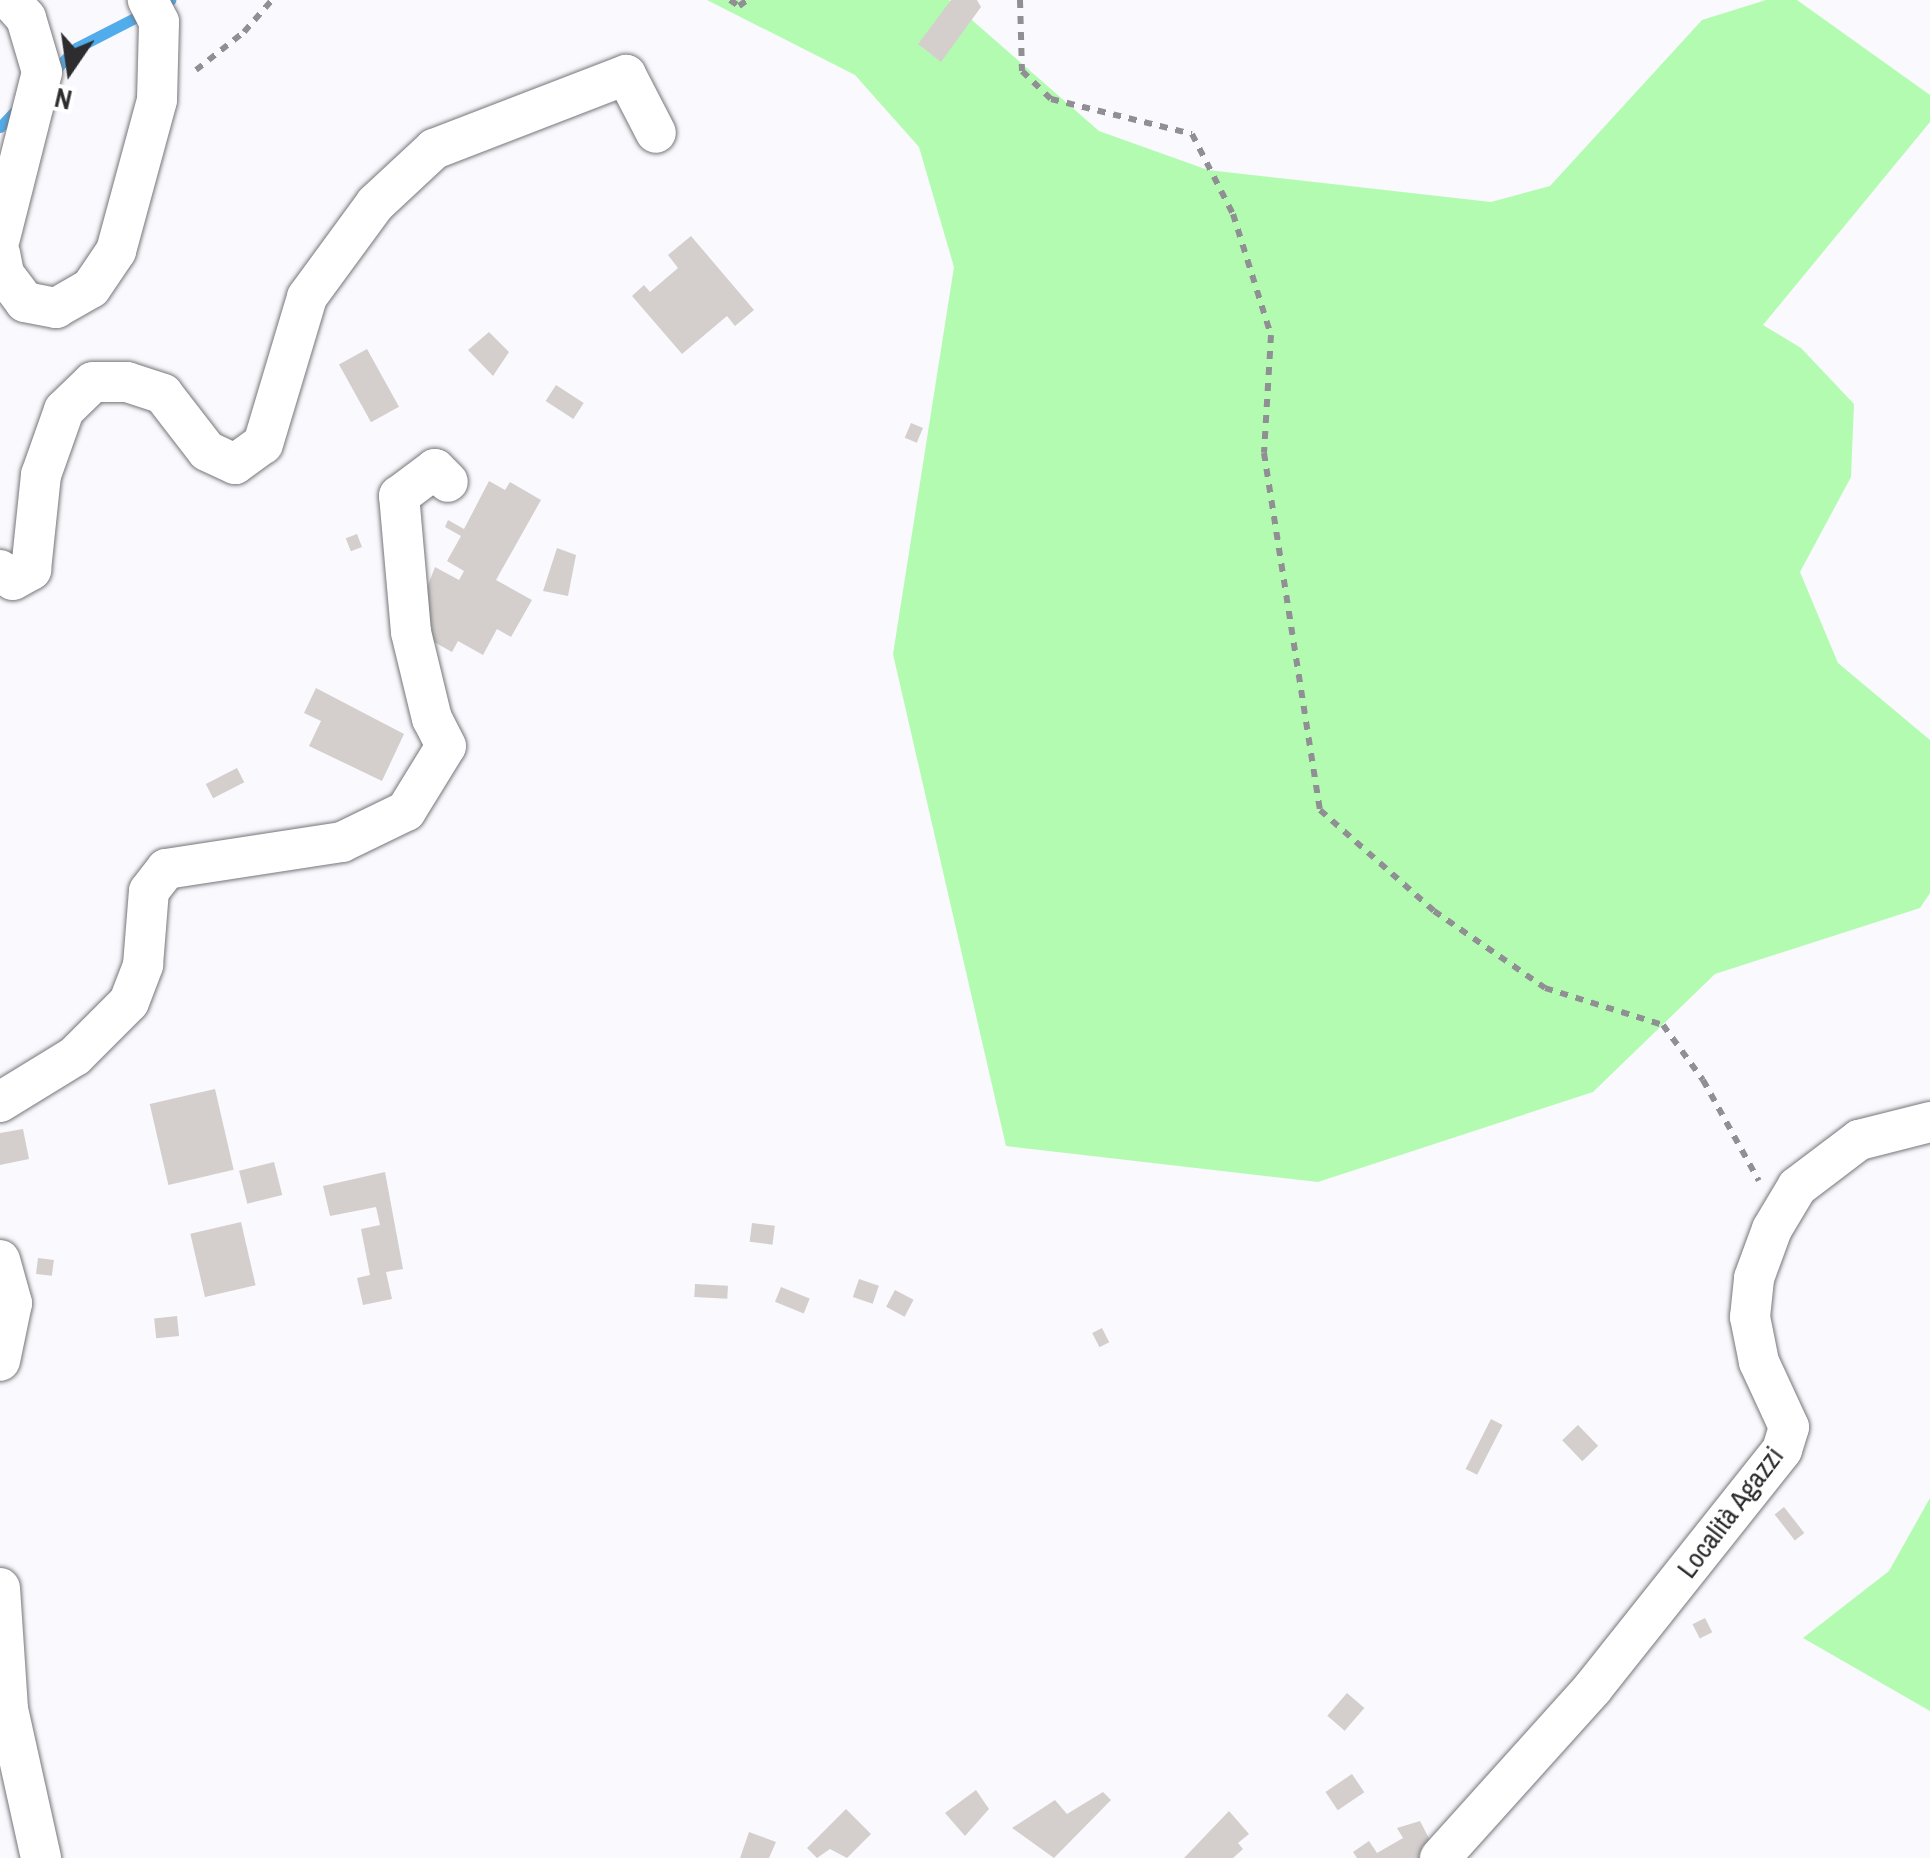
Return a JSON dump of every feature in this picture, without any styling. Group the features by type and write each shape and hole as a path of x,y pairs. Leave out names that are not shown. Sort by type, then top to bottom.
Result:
{"street":[{"path":"0,238 42,72 26,18 10,0"},
{"path":"0,253 4,274 26,302 56,308 91,288 116,251 158,100 159,22 148,0"},
{"path":"0,570 13,580 31,570 41,475 64,410 93,382 127,382 163,394 207,450 235,464 263,444 307,297 375,204 434,149 626,75 656,133"},
{"path":"0,1102 75,1056 129,1002 142,965 149,891 166,869 342,842 406,811 446,746 432,719 411,632 399,496 434,470 448,482"},
{"name":"Località Agazzi","path":"1440,1858 1592,1689 1782,1450 1788,1427 1759,1362 1750,1318 1754,1278 1779,1217 1797,1187 1859,1140 1930,1122"},
{"path":"0,1260 12,1303 0,1361"},
{"path":"0,1588 8,1709 41,1858"}],"path":[{"path":"158,100 244,32 272,0"},
{"path":"730,0 739,6 747,0"},
{"path":"1020,0 1022,71 1051,98 1192,134 1233,214 1272,335 1264,453 1320,810 1434,912 1545,988 1662,1025 1703,1080 1779,1217"}],"green space":[{"path":"707,0 949,0 1099,131 1208,170 1491,202 1550,186 1702,20 1766,0 1797,0 1930,95 1930,122 1763,325 1801,348 1854,404 1851,477 1800,572 1838,663 1930,740 1930,893 1920,908 1715,974 1593,1092 1318,1182 1006,1146 893,654 954,267 919,147 855,75"},
{"path":"1930,1498 1930,1711 1803,1638 1889,1571"}],"building":[{"path":"951,0 977,0 981,7 941,62 918,44"},
{"path":"691,236 754,310 735,326 727,316 682,354 632,296 644,285 650,292 678,268 668,255"},
{"path":"489,332 509,352 493,376 468,350"},
{"path":"367,349 399,407 371,422 339,365"},
{"path":"556,385 584,403 573,419 546,401"},
{"path":"911,423 923,428 917,443 905,438"},
{"path":"489,481 505,490 510,482 541,500 496,580 532,600 511,637 497,629 483,655 458,641 452,652 427,638 432,628 415,619 435,567 459,580 464,571 447,561 461,536 445,527 448,520 464,529"},
{"path":"357,534 362,547 351,551 346,538"},
{"path":"557,548 576,555 568,596 543,591"},
{"path":"316,688 404,734 382,781 309,746 321,721 304,713"},
{"path":"237,768 244,782 213,798 206,784"},
{"path":"215,1089 234,1170 168,1185 150,1104"},
{"path":"23,1129 29,1159 0,1165 0,1133"},
{"path":"274,1162 282,1195 247,1204 239,1171"},
{"path":"385,1172 403,1269 386,1272 392,1299 363,1305 357,1278 370,1275 361,1229 380,1225 376,1207 330,1216 323,1186"},
{"path":"241,1222 256,1285 205,1297 190,1234"},
{"path":"752,1223 775,1226 773,1245 750,1242"},
{"path":"38,1258 54,1260 52,1276 36,1274"},
{"path":"859,1279 879,1286 873,1304 853,1297"},
{"path":"695,1284 728,1286 727,1299 694,1297"},
{"path":"781,1287 810,1299 804,1313 775,1302"},
{"path":"895,1290 914,1300 905,1317 886,1307"},
{"path":"177,1316 179,1336 156,1338 154,1318"},
{"path":"1102,1328 1109,1342 1099,1347 1092,1333"},
{"path":"1491,1419 1503,1425 1477,1475 1466,1469"},
{"path":"1578,1425 1598,1446 1582,1461 1562,1440"},
{"path":"1784,1507 1804,1533 1795,1540 1775,1514"},
{"path":"1705,1618 1712,1632 1700,1639 1693,1624"},
{"path":"1347,1693 1364,1708 1345,1731 1327,1716"},
{"path":"1352,1774 1364,1792 1338,1810 1325,1792"},
{"path":"976,1790 989,1809 965,1836 945,1813"},
{"path":"1103,1792 1111,1800 1054,1858 1012,1828 1055,1800 1067,1814"},
{"path":"846,1809 871,1834 847,1858 830,1849 817,1858 807,1848"},
{"path":"1229,1811 1249,1834 1238,1843 1243,1849 1233,1858 1184,1858"},
{"path":"1420,1821 1436,1852 1419,1858 1357,1858 1353,1852 1369,1841 1377,1853 1403,1838 1397,1828"},
{"path":"749,1832 776,1842 769,1858 740,1858"}],"waterway":[{"path":"52,73 76,48 170,0"},
{"path":"0,127 18,108"}]}
